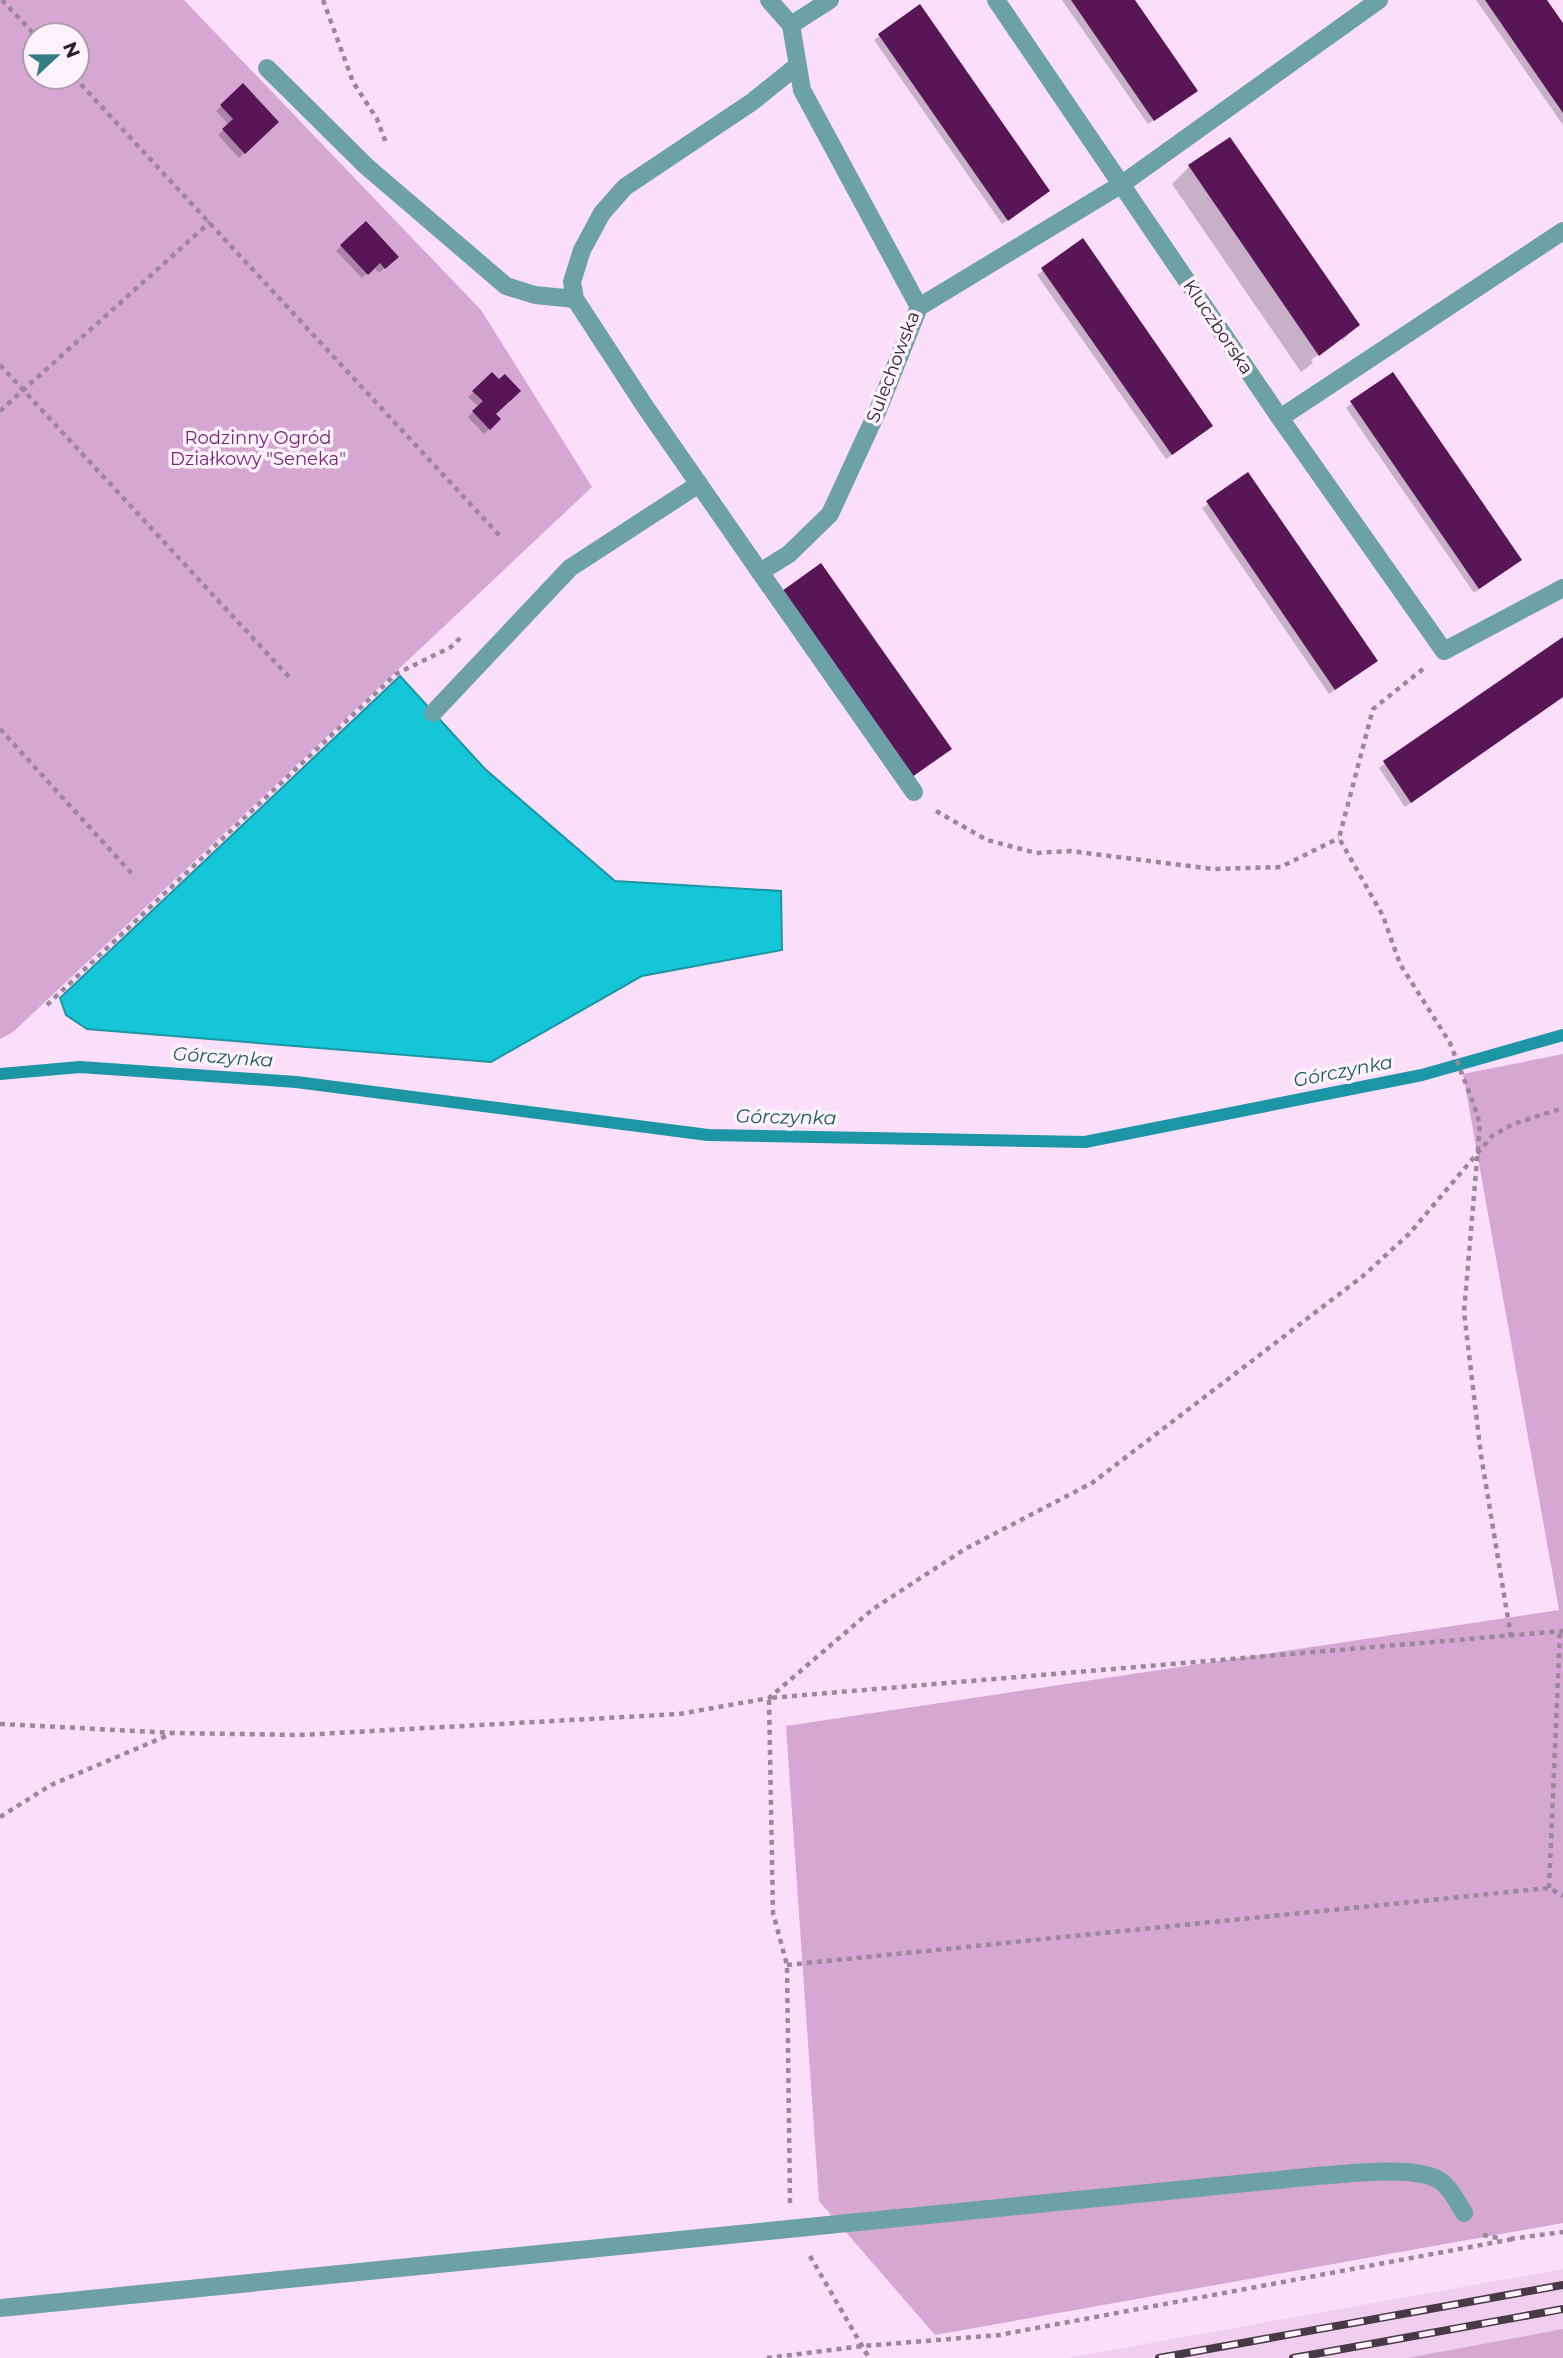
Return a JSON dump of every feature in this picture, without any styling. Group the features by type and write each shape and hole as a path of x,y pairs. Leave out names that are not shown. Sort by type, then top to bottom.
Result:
{"street":[{"path":"769,0 791,25 830,0"},
{"name":"Kluczborska","path":"996,0 1280,418 1444,651"},
{"path":"919,307 1122,184 1379,0"},
{"name":"Sulechowska","path":"760,572 789,554 830,514 878,410 919,307 802,90 791,25"},
{"path":"799,65 752,102 625,187 601,213 582,250 572,282 575,299 646,408 914,793"},
{"path":"267,68 366,166 506,286 535,295 575,299"},
{"path":"1280,418 1563,231"},
{"path":"433,713 570,568 699,484"},
{"path":"1444,651 1563,587"},
{"path":"0,2308 1317,2176 1389,2172 1427,2174 1442,2182 1464,2213"}],"path":[{"path":"2,0 22,21"},
{"path":"323,0 353,82 377,119 387,145 389,185"},
{"path":"87,91 500,536"},
{"path":"0,411 209,222"},
{"path":"0,365 289,677"},
{"path":"47,1005 396,674 451,646 461,638"},
{"path":"1444,651 1373,709 1339,838 1383,916 1400,964 1450,1043 1480,1125 1464,1312 1482,1455 1511,1637"},
{"path":"0,729 134,876"},
{"path":"914,793 928,806 987,840 1036,853 1070,851 1213,869 1281,867 1339,838"},
{"path":"769,1698 885,1602 965,1549 1092,1483 1353,1284 1409,1234 1492,1136 1513,1124 1563,1108"},
{"path":"0,1724 175,1733 300,1735 679,1714 769,1698 1561,1631 1549,1888"},
{"path":"769,1698 773,1913 787,1965 789,2197 794,2229 869,2358"},
{"path":"0,1817 51,1785 175,1733"},
{"path":"787,1965 1549,1888 1563,1896"},
{"path":"1464,2213 1482,2235 1513,2239"},
{"path":"768,2358 863,2346 999,2335 1563,2232"}],"shaded area":[{"path":"1563,2269 1563,2329 1407,2358 1067,2358"}],"green space":[{"name":"Rodzinny Ogród Działkowy \"Seneka\"","path":"0,0 184,0 481,310 592,487 13,1032 0,1039"},
{"path":"1563,1054 1563,2223 935,2335 819,2201 786,1726 1559,1610 1463,1074"},
{"path":"1563,2329 1563,2358 1407,2358"}],"water":[{"path":"400,676 485,769 615,881 781,891 782,950 642,976 491,1062 87,1029 66,1015 60,998"}],"building":[{"path":"1071,0 1135,0 1198,91 1154,121"},
{"path":"1485,0 1547,0 1563,23 1563,113"},
{"path":"920,4 1050,191 1008,221 878,34"},
{"path":"243,83 279,122 245,154 222,129 233,119 220,105"},
{"path":"1230,137 1360,325 1319,356 1188,165"},
{"path":"366,221 399,257 385,269 380,263 368,275 340,245"},
{"path":"1083,238 1213,426 1172,455 1041,268"},
{"path":"492,372 499,379 505,374 521,391 496,414 501,419 490,430 472,411 483,401 472,391"},
{"path":"1393,372 1522,560 1479,589 1350,401"},
{"path":"1248,472 1378,661 1335,690 1206,501"},
{"path":"821,563 952,749 912,777 782,591"},
{"path":"1563,637 1563,697 1411,803 1383,761"}],"waterway":[{"name":"Górczynka","path":"0,1074 80,1067 296,1082 708,1135 1085,1142 1422,1075 1563,1035"}],"railway":[{"path":"1159,2358 1563,2285"},
{"path":"1293,2358 1563,2309"}]}
